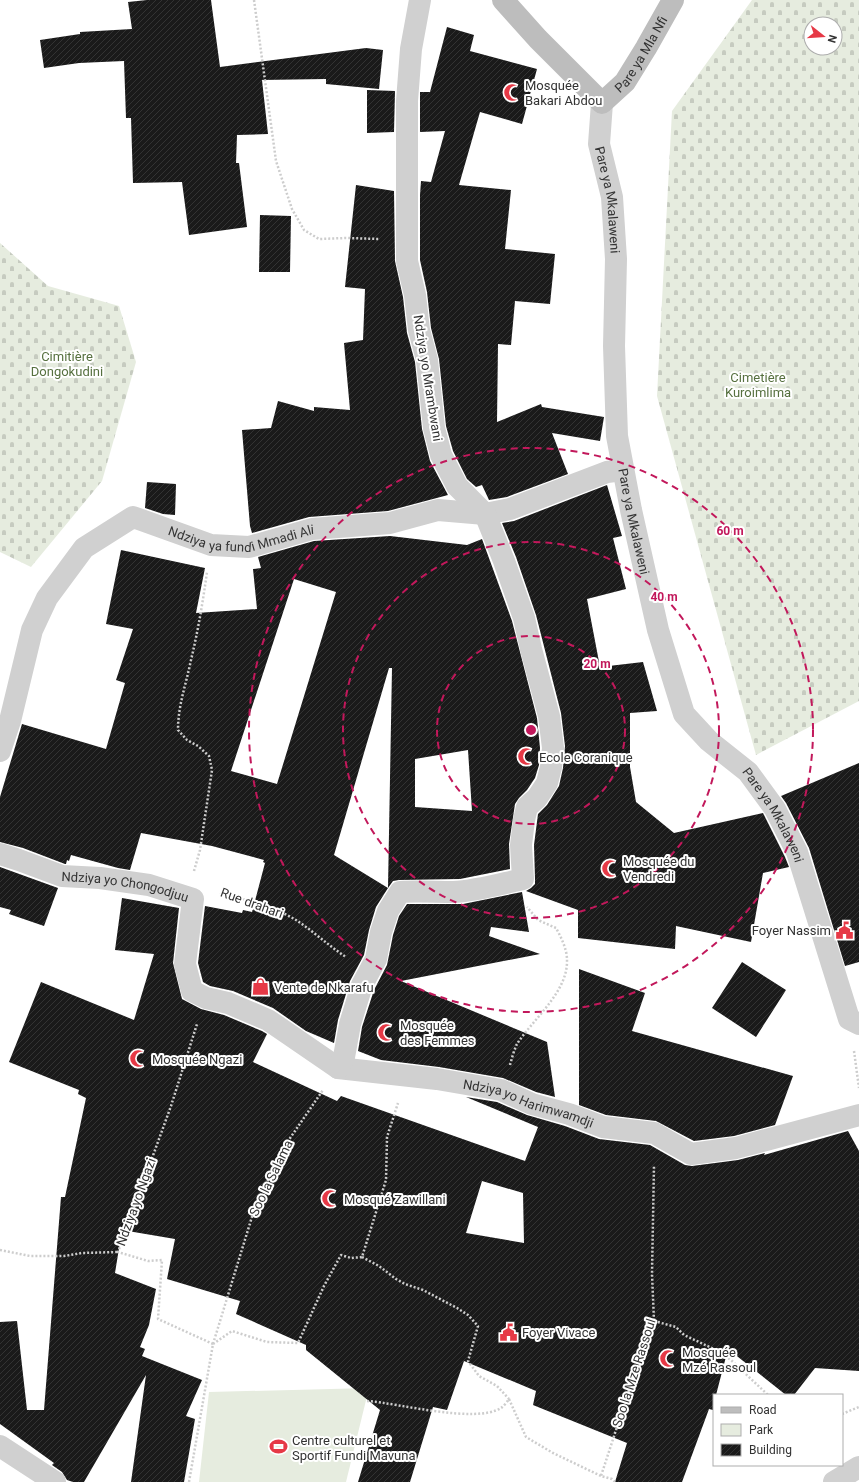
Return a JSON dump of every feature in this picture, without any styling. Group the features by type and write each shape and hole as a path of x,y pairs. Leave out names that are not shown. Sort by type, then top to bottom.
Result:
{"main road":[{"path":"503,0 538,39 602,103"},
{"name":"Pare ya Mla Nfi","path":"602,103 625,82 673,0"}],"street":[{"name":"Ndziya yo Mrambwani","path":"420,0 411,49 407,101 407,261 415,295 419,330 427,360 434,428 441,455 457,486 485,514 524,618 549,716 553,748 551,767 547,783 537,798 528,807 524,820 521,845 522,873"},
{"name":"Pare ya Mkalaweni","path":"602,103 599,144 612,197 616,259 614,346 617,436 631,510 658,630 684,714 709,742 748,772 775,809 797,852 854,1022"},
{"name":"Ndziya ya fundi Mmadi Ali","path":"0,751 12,714 32,630 47,598 84,548 133,517 211,545 249,547 312,529 390,523 438,510 485,514 510,509 607,472 623,470"},
{"name":"Ndziya yo Chongodjuu","path":"0,854 62,876 100,878 148,885 192,899 185,964 192,991 206,998"},
{"path":"338,1068 344,1056 348,1031 362,985 371,971 376,959 381,932 388,911 400,892 454,892 493,886 522,873"},
{"name":"Ndziya yo Harimwamdji","path":"206,998 228,1003 268,1020 338,1068 406,1077 437,1079 501,1090 532,1104 569,1114 603,1127 654,1133 691,1154 736,1148 859,1115"},
{"path":"0,1446 55,1482"},
{"path":"834,1482 859,1466"}],"path":[{"path":"254,0 276,162 292,209 304,230 319,239 346,238 407,241"},
{"path":"192,899 193,875 200,850 212,770 208,756 198,746 187,740 178,730 178,714 183,688 195,644 211,545"},
{"path":"501,1090 517,1045 545,1009 564,980 567,960 563,942 556,928 538,920 528,907 522,873"},
{"name":"Rue drahari","path":"218,891 224,895 252,901 276,910 296,920 346,957 371,971"},
{"name":"Ndziya yo Ngazi","path":"206,998 171,1106 118,1252 148,1261 162,1260 158,1319 213,1344"},
{"path":"854,1022 859,1091"},
{"name":"Soo la Salama","path":"213,1344 255,1207 284,1147 338,1068"},
{"path":"362,1257 386,1180 387,1137 406,1077"},
{"name":"Soo la Mze Rassoul","path":"601,1476 633,1378 640,1365 654,1321 652,1274 654,1133"},
{"path":"0,1250 30,1256 64,1256 82,1253 118,1252"},
{"path":"189,1482 213,1344 232,1331 267,1342 298,1343 324,1286 341,1255 351,1258 362,1257 379,1266 405,1284 423,1290 468,1315 478,1326 468,1360 479,1376 497,1386 509,1399 526,1437 553,1453 615,1482"},
{"path":"654,1321 676,1327 684,1335 716,1350 736,1365 767,1394"},
{"path":"367,1401 468,1414 489,1412 501,1408 509,1399"},
{"path":"843,1414 859,1407"}],"green space":[{"name":"Cimetière Kuroimlima","path":"752,0 859,0 859,701 756,755 657,396 672,111"},
{"name":"Cimitière Dongokudini","path":"0,243 48,286 119,306 136,362 102,481 31,567 0,552"},
{"name":"Centre culturel et Sportif Fundi Mavuna","path":"369,1388 346,1482 199,1482 209,1392"}],"building":[{"path":"147,0 211,0 220,67 366,48 383,50 379,89 326,84 326,79 262,80 268,134 237,135 236,163 239,163 247,227 189,235 182,182 133,183 131,118 126,118 124,61 79,63 44,68 40,40 80,34 80,32 132,29 128,2"},
{"path":"447,27 474,35 470,51 537,69 522,124 480,112 459,185 511,190 505,249 555,254 550,304 515,301 511,345 498,344 497,422 541,404 542,407 604,417 600,441 552,433 568,474 507,497 489,500 482,485 476,487 467,479 453,451 446,426 439,359 431,328 427,292 420,260 421,181 431,182 445,131 420,132 420,92 430,92"},
{"path":"367,90 395,91 394,132 367,133"},
{"path":"356,185 394,191 395,261 403,297 407,333 415,362 422,429 430,461 448,495 388,511 309,517 252,533 250,526 242,430 271,428 278,401 314,411 314,407 350,410 344,343 363,340 365,289 345,287"},
{"path":"260,215 291,216 290,272 259,272"},
{"path":"147,482 176,484 175,515 163,514 145,508"},
{"path":"607,485 622,536 613,538 626,589 587,599 600,667 643,662 657,711 630,713 630,767 636,802 674,833 763,813 789,867 763,873 751,942 676,926 675,949 578,938 578,910 526,891 535,884 534,845 538,814 547,805 559,786 563,768 565,746 561,713 536,615 516,557 502,523 514,521"},
{"path":"390,536 467,545 482,539 512,621 537,718 540,748 539,765 535,778 515,804 509,844 510,869 460,879 393,881 376,907 369,930 364,955 350,981 338,1020 334,1043 306,1031 273,1008 233,991 210,986 203,982 198,963 205,906 242,913 243,910 252,912 265,863 263,862 264,860 212,846 141,833 130,870 71,855 69,861 67,860 65,864 23,848 0,842 0,797 22,724 106,749 125,683 116,680 133,629 106,624 121,550 205,568 196,613 257,609 253,569 261,568 258,557 314,541","holes":["294,579 336,592 277,784 231,771","389,668 392,668 388,888 334,855","468,750 472,811 415,807 415,759"]},
{"path":"859,763 859,962 845,966 809,848 781,796"},
{"path":"0,867 58,888 44,926 9,914 11,910 0,907"},
{"path":"522,892 529,932 491,927 489,936 540,954 401,981 547,1042 555,1097 536,1092 503,1078 439,1067 381,1060 358,1051 362,1027 374,990 387,965 393,935 399,916 407,904 463,904"},
{"path":"122,898 179,908 173,963 182,999 201,1009 224,1015 267,1034 253,1062 337,1101 341,1096 525,1161 538,1127 466,1097 497,1102 527,1115 565,1126 599,1139 650,1145 685,1165 692,1166 738,1160 765,1153 764,1155 848,1131 859,1151 859,1371 815,1368 795,1394 785,1394 728,1349 716,1394 713,1394 713,1410 709,1409 682,1482 615,1482 627,1443 533,1405 536,1391 464,1361 447,1410 433,1407 410,1482 358,1482 380,1410 306,1350 306,1345 236,1314 240,1301 167,1279 175,1239 122,1230 115,1273 156,1289 149,1325 140,1347 145,1349 142,1356 202,1380 186,1416 195,1419 184,1482 131,1482 146,1375 84,1482 73,1482 67,1480 62,1472 52,1465 54,1463 0,1424 0,1322 17,1321 27,1410 44,1410 61,1197 65,1197 86,1098 78,1094 79,1090 9,1062 41,982 134,1020 154,954 115,950","holes":["482,1181 523,1193 524,1243 466,1233"]},
{"path":"742,962 786,990 756,1037 712,1008"},
{"path":"579,969 645,993 632,1031 793,1076 775,1125 734,1136 694,1141 656,1121 606,1115 579,1105"}],"place":[{"name":"Mosquée Bakari Abdou","path":"512,92"},
{"name":"Ecole Coranique","path":"526,757"},
{"name":"Mosquée du Vendredi","path":"610,868"},
{"name":"Foyer Nassim","path":"844,930"},
{"name":"Vente de Nkarafu","path":"261,987"},
{"name":"Mosquée des Femmes","path":"387,1032"},
{"name":"Mosquée Ngazi","path":"139,1059"},
{"name":"Mosqué Zawillani","path":"331,1199"},
{"name":"Foyer Vivace","path":"509,1332"},
{"name":"Mosquée Mzé Rassoul","path":"669,1359"},
{"name":"Centre culturel et Sportif Fundi Mavuna","path":"279,1447"}]}
